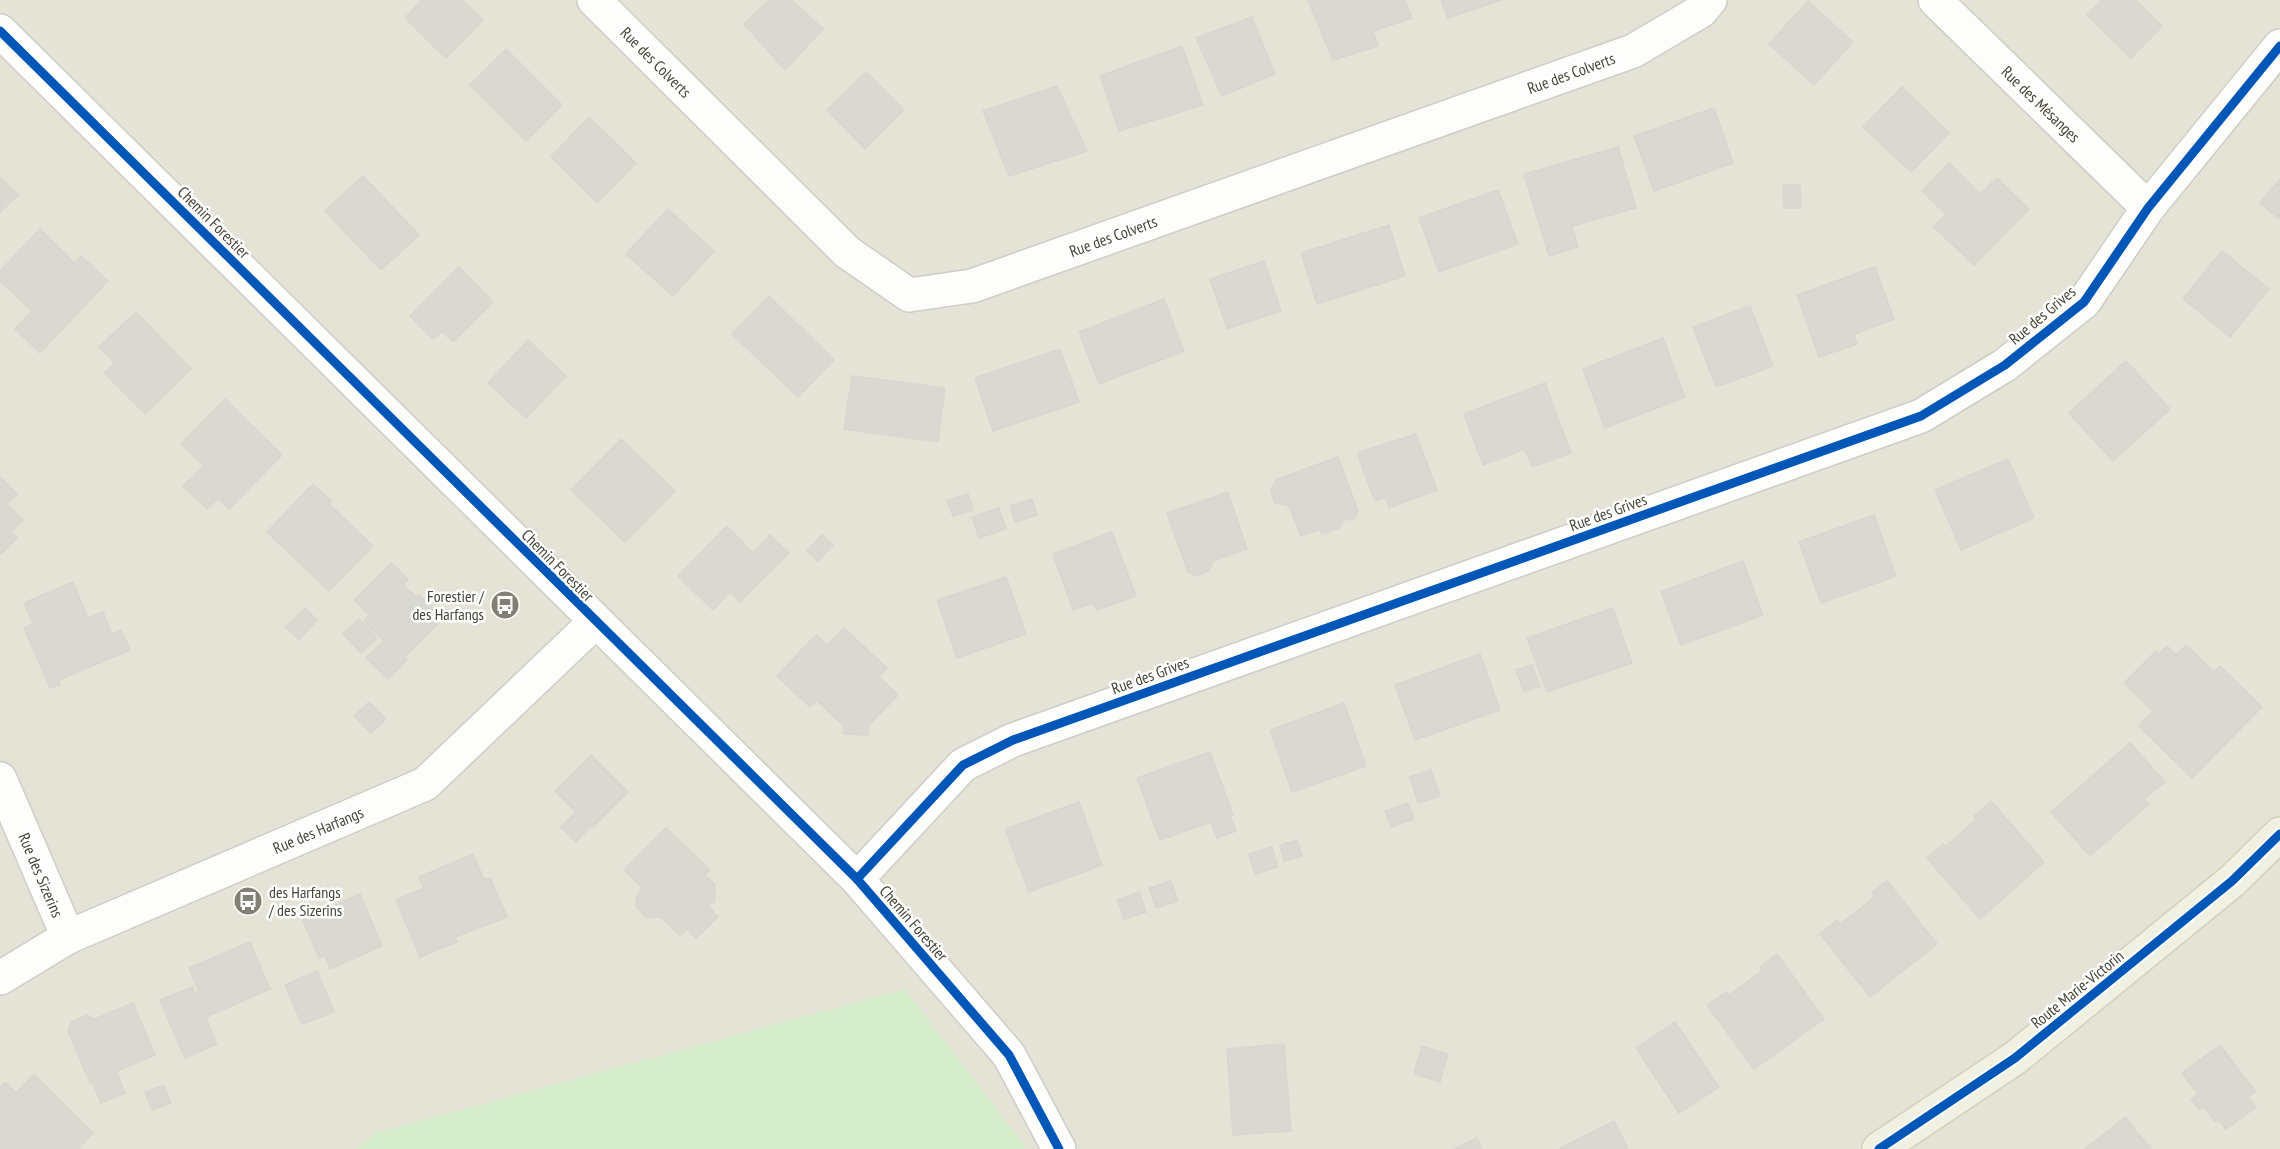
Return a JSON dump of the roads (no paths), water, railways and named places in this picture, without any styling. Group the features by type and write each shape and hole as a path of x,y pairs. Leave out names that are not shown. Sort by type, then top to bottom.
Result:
{"main road":[{"name":"Route Marie-Victorin","path":"1879,1149 2015,1058 2232,881 2280,834"}],"street":[{"name":"Rue des Colverts","path":"594,0 847,252 909,295 972,286 1633,51 1701,12 1710,0"},
{"name":"Rue des Mésanges","path":"1935,0 2148,208"},
{"name":"Chemin Forestier","path":"0,31 857,879 1009,1055 1059,1149"},
{"name":"Rue des Grives","path":"857,879 963,765 1012,740 1921,416 2005,365 2084,302 2148,208 2280,46"},
{"name":"Rue des Harfangs","path":"0,978 68,937 425,784 595,622"},
{"name":"Rue des Sizerins","path":"0,779 68,937"}],"place":[{"name":"Forestier / des Harfangs","path":"505,605"},
{"name":"des Harfangs / des Sizerins","path":"248,901"}]}
